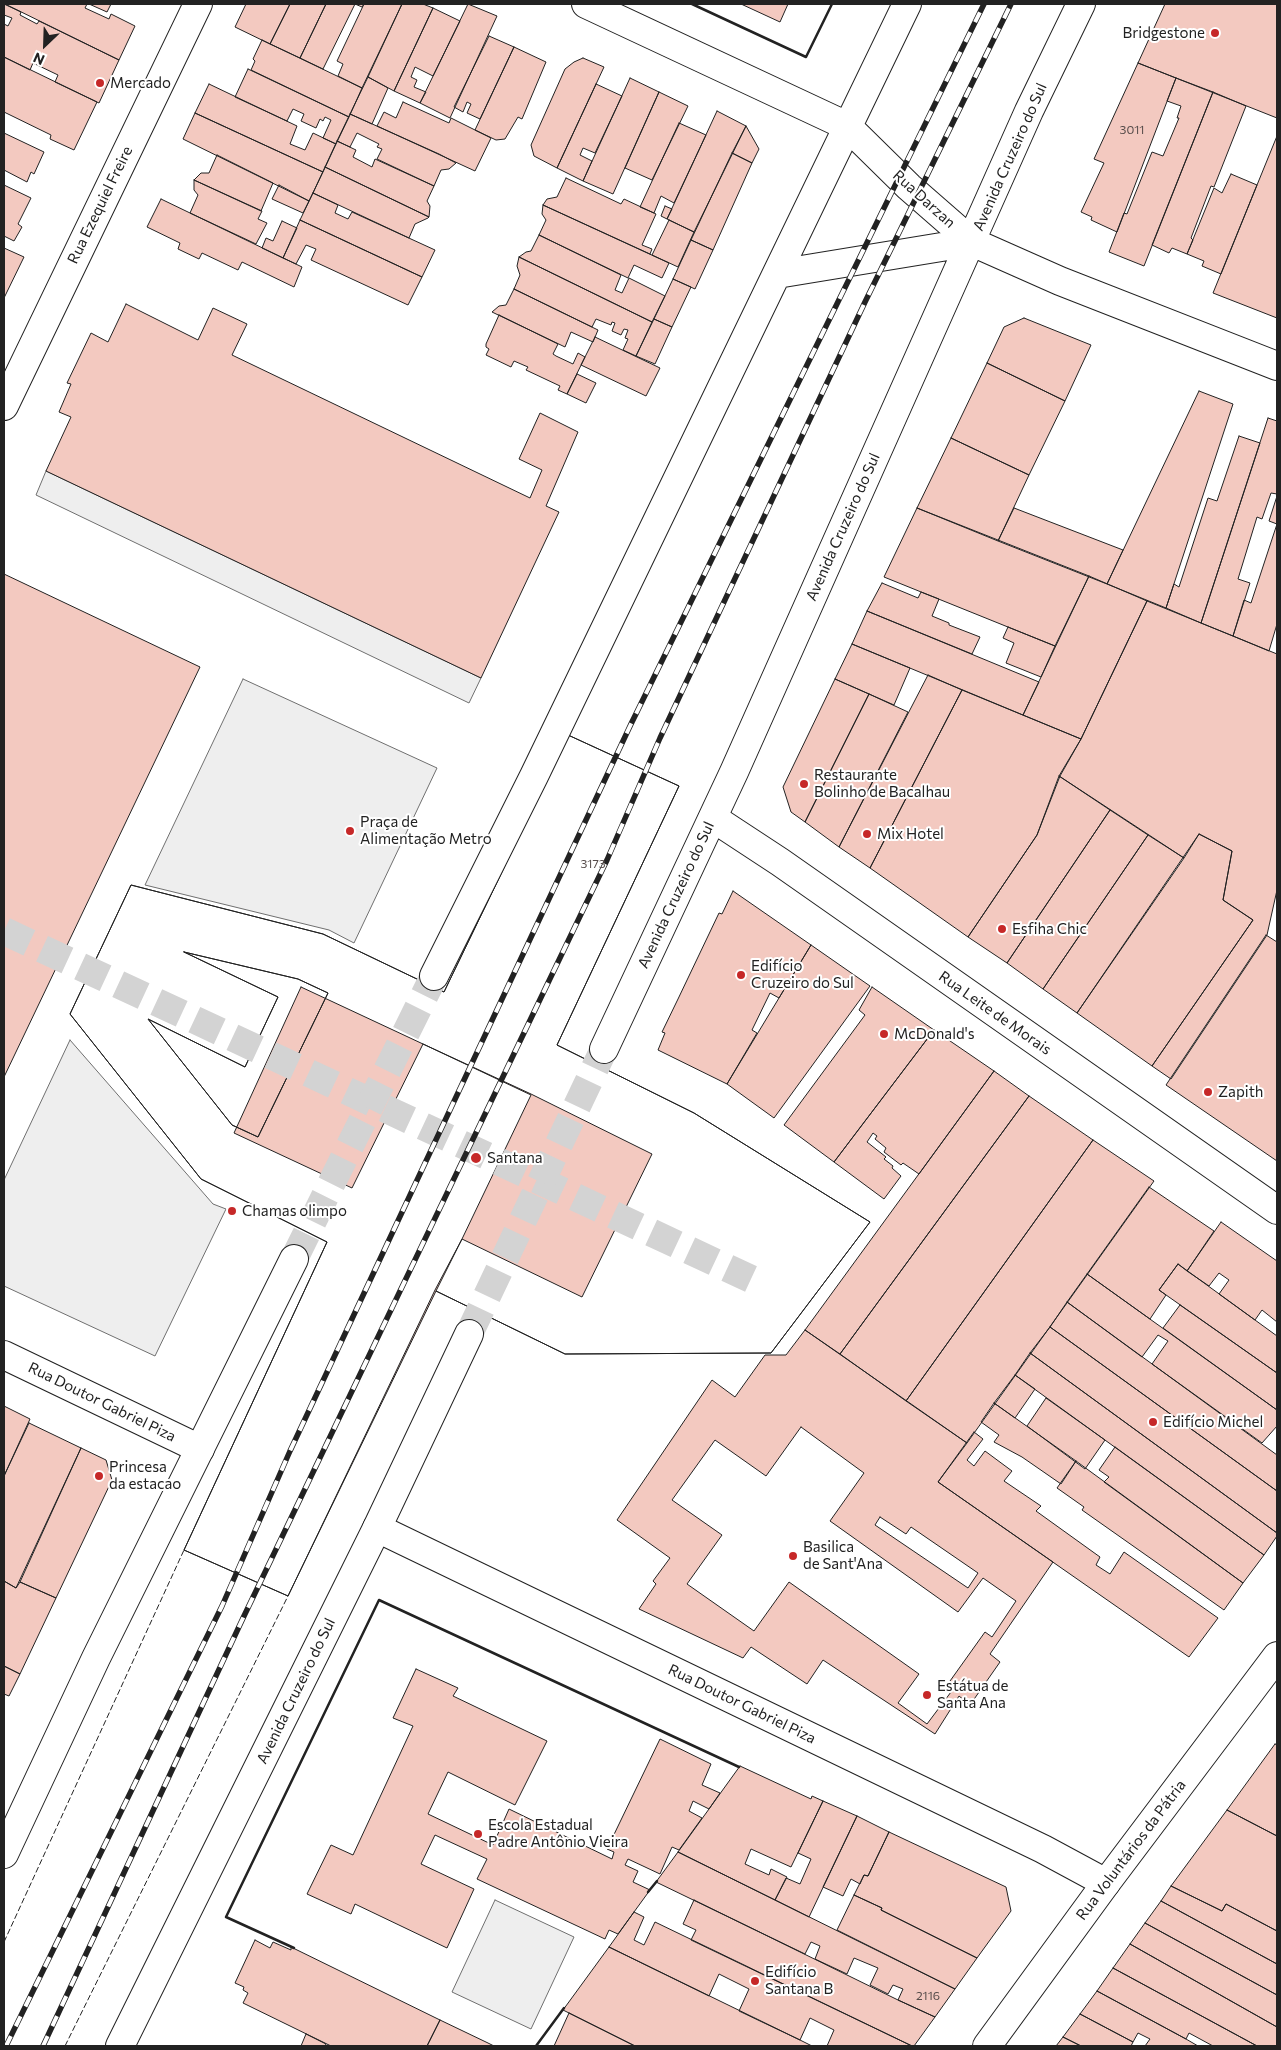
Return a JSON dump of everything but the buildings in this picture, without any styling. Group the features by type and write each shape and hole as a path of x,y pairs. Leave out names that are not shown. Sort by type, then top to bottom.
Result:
{"main road":[{"name":"Rua Ezequiel Freire","path":"4,406 198,4"},
{"name":"Rua Darzan","path":"586,4 847,126 909,187 972,242 1060,281 1277,366"},
{"path":"434,976 534,776 907,4"},
{"name":"Avenida Cruzeiro do Sul","path":"604,1049 713,818 1029,111 1081,4"},
{"path":"777,274 972,242"},
{"name":"Rua Leite de Morais","path":"713,818 780,862 1277,1210"},
{"path":"4,1854 96,1658 294,1259"},
{"name":"Avenida Cruzeiro do Sul","path":"120,2046 377,1528 469,1334"},
{"name":"Rua Doutor Gabriel Piza","path":"4,1355 200,1449"},
{"name":"Rua Doutor Gabriel Piza","path":"377,1528 1043,1849 1106,1883"},
{"name":"Rua Voluntários da Pátria","path":"987,2046 1106,1883 1277,1656"}],"shaded area":[{"path":"46,471 481,678 469,703 36,495"},
{"path":"243,679 437,768 354,943 329,930 145,885"},
{"path":"70,1040 213,1204 226,1209 155,1356 4,1286 4,1180"},
{"path":"495,1900 574,1937 531,2029 452,1992"}],"tunnel":[{"path":"4,931 751,1279"},
{"path":"294,1259 434,976"},
{"path":"469,1334 604,1049"}],"railway":[{"path":"6,2046 222,1606 290,1451 631,724 984,4"},
{"path":"43,2046 244,1616 607,860 660,738 865,302 1011,4"}],"fence":[{"path":"4,1942 184,1550"},
{"path":"65,2046 288,1596"}],"wall":[{"path":"692,4 806,57 832,4"},
{"path":"294,1948 226,1917 379,1600 739,1767"},
{"path":"648,1892 657,1881"},
{"path":"536,2046 564,2008"}],"place":[{"name":"Bridgestone","path":"1215,33"},
{"name":"Mercado","path":"100,83"},
{"name":"Restaurante Bolinho de Bacalhau","path":"804,784"},
{"name":"Praça de Alimentação Metro","path":"350,831"},
{"name":"Mix Hotel","path":"867,834"},
{"name":"Esfiha Chic","path":"1002,929"},
{"name":"Edifício Cruzeiro do Sul","path":"741,975"},
{"name":"McDonald's","path":"884,1034"},
{"name":"Zapith","path":"1208,1092"},
{"name":"Santana","path":"476,1158"},
{"name":"Chamas olimpo","path":"232,1211"},
{"name":"Edifício Michel","path":"1153,1422"},
{"name":"Princesa da estacao","path":"99,1476"},
{"name":"Basilica de Sant'Ana","path":"793,1556"},
{"name":"Estátua de Santa Ana","path":"927,1695"},
{"name":"Escola Estadual Padre Antônio Vieira","path":"478,1834"},
{"name":"Edifício Santana B","path":"755,1981"}]}
